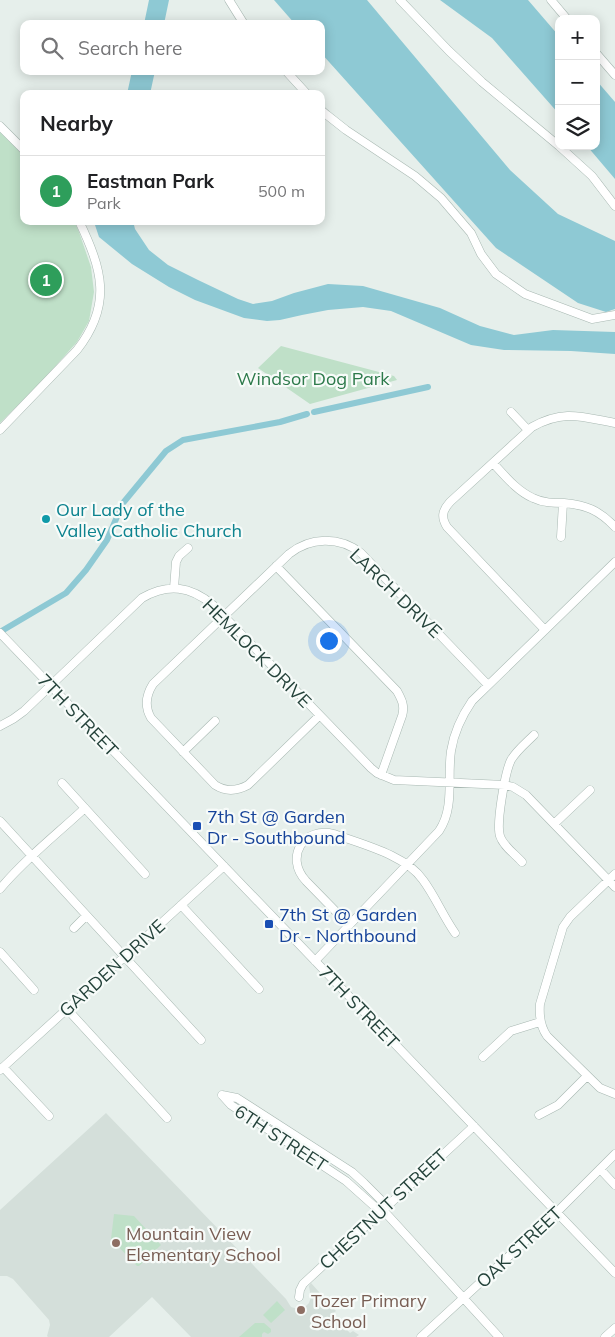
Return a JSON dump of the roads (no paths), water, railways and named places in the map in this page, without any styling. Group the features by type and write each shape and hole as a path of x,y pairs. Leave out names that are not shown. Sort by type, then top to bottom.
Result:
{"street":[{"path":"229,0 242,20"},
{"path":"400,0 482,82 555,143"},
{"path":"551,0 564,15"},
{"path":"600,58 615,75"},
{"path":"290,75 303,90"},
{"path":"325,113 346,130 415,176 440,198 471,233 481,254 496,274 503,279 525,294 592,319 615,314"},
{"path":"0,126 20,146"},
{"path":"563,150 592,176 615,206"},
{"path":"0,430 77,350 96,318 101,294 99,269 81,225"},
{"path":"511,412 528,430"},
{"path":"545,630 447,527 442,513 450,502 528,430 543,420 558,416 579,416 615,423"},
{"path":"493,463 523,493 540,501 574,504 591,508 605,517 615,527"},
{"path":"561,537 563,503"},
{"path":"433,514 442,513"},
{"name":"LARCH DRIVE","path":"319,716 248,785 239,789 224,790 218,787 183,752 149,714 146,704 148,692 153,684 276,566 295,549 310,543 326,540 351,547 360,554 488,685"},
{"path":"174,588 176,562 179,556 188,548"},
{"path":"314,960 407,865 443,825 448,809 450,753 456,728 472,701 615,562"},
{"path":"276,566 402,698 404,710 381,775"},
{"name":"HEMLOCK DRIVE","path":"0,726 24,711 142,598 159,590 174,588 191,591 213,605 364,762 381,775 394,780 449,782"},
{"name":"7TH STREET","path":"2,635 615,1272"},
{"path":"183,752 215,721"},
{"path":"522,862 501,839 498,823 510,763 534,735"},
{"path":"449,782 505,785 513,787 526,795 615,888"},
{"path":"62,783 145,874"},
{"path":"554,824 590,790"},
{"path":"0,889 32,856 85,808"},
{"path":"0,821 201,1040"},
{"path":"349,925 300,875 296,856 307,838 316,833 334,834 395,857 407,865 423,880 455,933"},
{"name":"GARDEN DRIVE","path":"2,1069 224,866"},
{"path":"615,874 570,917 563,927 540,1004 540,1022 547,1036 587,1076 604,1090 615,1094"},
{"path":"182,905 259,989"},
{"path":"74,928 86,916"},
{"path":"0,952 34,990"},
{"path":"67,1009 167,1118"},
{"path":"483,1057 511,1031 540,1022"},
{"path":"2,1069 49,1116"},
{"path":"539,1115 558,1104 587,1076"},
{"name":"6TH STREET","path":"383,1210 381,1200 352,1172 238,1098 222,1095 231,1105 346,1180 374,1206 383,1210 499,1337"},
{"name":"CHESTNUT STREET","path":"299,1297 303,1284 474,1126"},
{"name":"OAK STREET","path":"421,1337 557,1212 615,1154"},
{"path":"600,1169 615,1185"},
{"path":"605,1337 615,1328"}],"water":[{"path":"149,0 169,0 165,20 145,20"},
{"path":"274,0 367,0 510,170 558,214 615,241 615,309 606,312 578,303 496,248 325,57 325,20 292,20"},
{"path":"440,0 528,0 555,31 555,109 492,38"},
{"path":"131,75 154,75 151,90 128,90"},
{"path":"600,85 615,102 615,179 590,150 600,150"},
{"path":"95,225 134,225 149,250 168,265 238,299 253,304 272,301 328,284 363,286 440,308 480,326 514,335 553,330 615,332 615,354 504,350 471,345 391,311 363,307 328,310 280,320 267,321 244,318 195,300 169,287 132,264 99,237"}],"waterway":[{"path":"314,412 428,387"},
{"path":"0,632 66,593 86,570 107,540 123,503 166,451 183,440 280,422 307,414"}],"place":[{"name":"Eastman Park","path":"46,280"},
{"name":"Our Lady of the Valley Catholic Church","path":"46,519"},
{"name":"7th St @ Garden Dr - Southbound","path":"197,826"},
{"name":"7th St @ Garden Dr - Northbound","path":"269,924"},
{"name":"Mountain View Elementary School","path":"116,1243"},
{"name":"Tozer Primary School","path":"301,1310"}],"park label":[{"name":"Windsor Dog Park","path":"313,378"}]}
